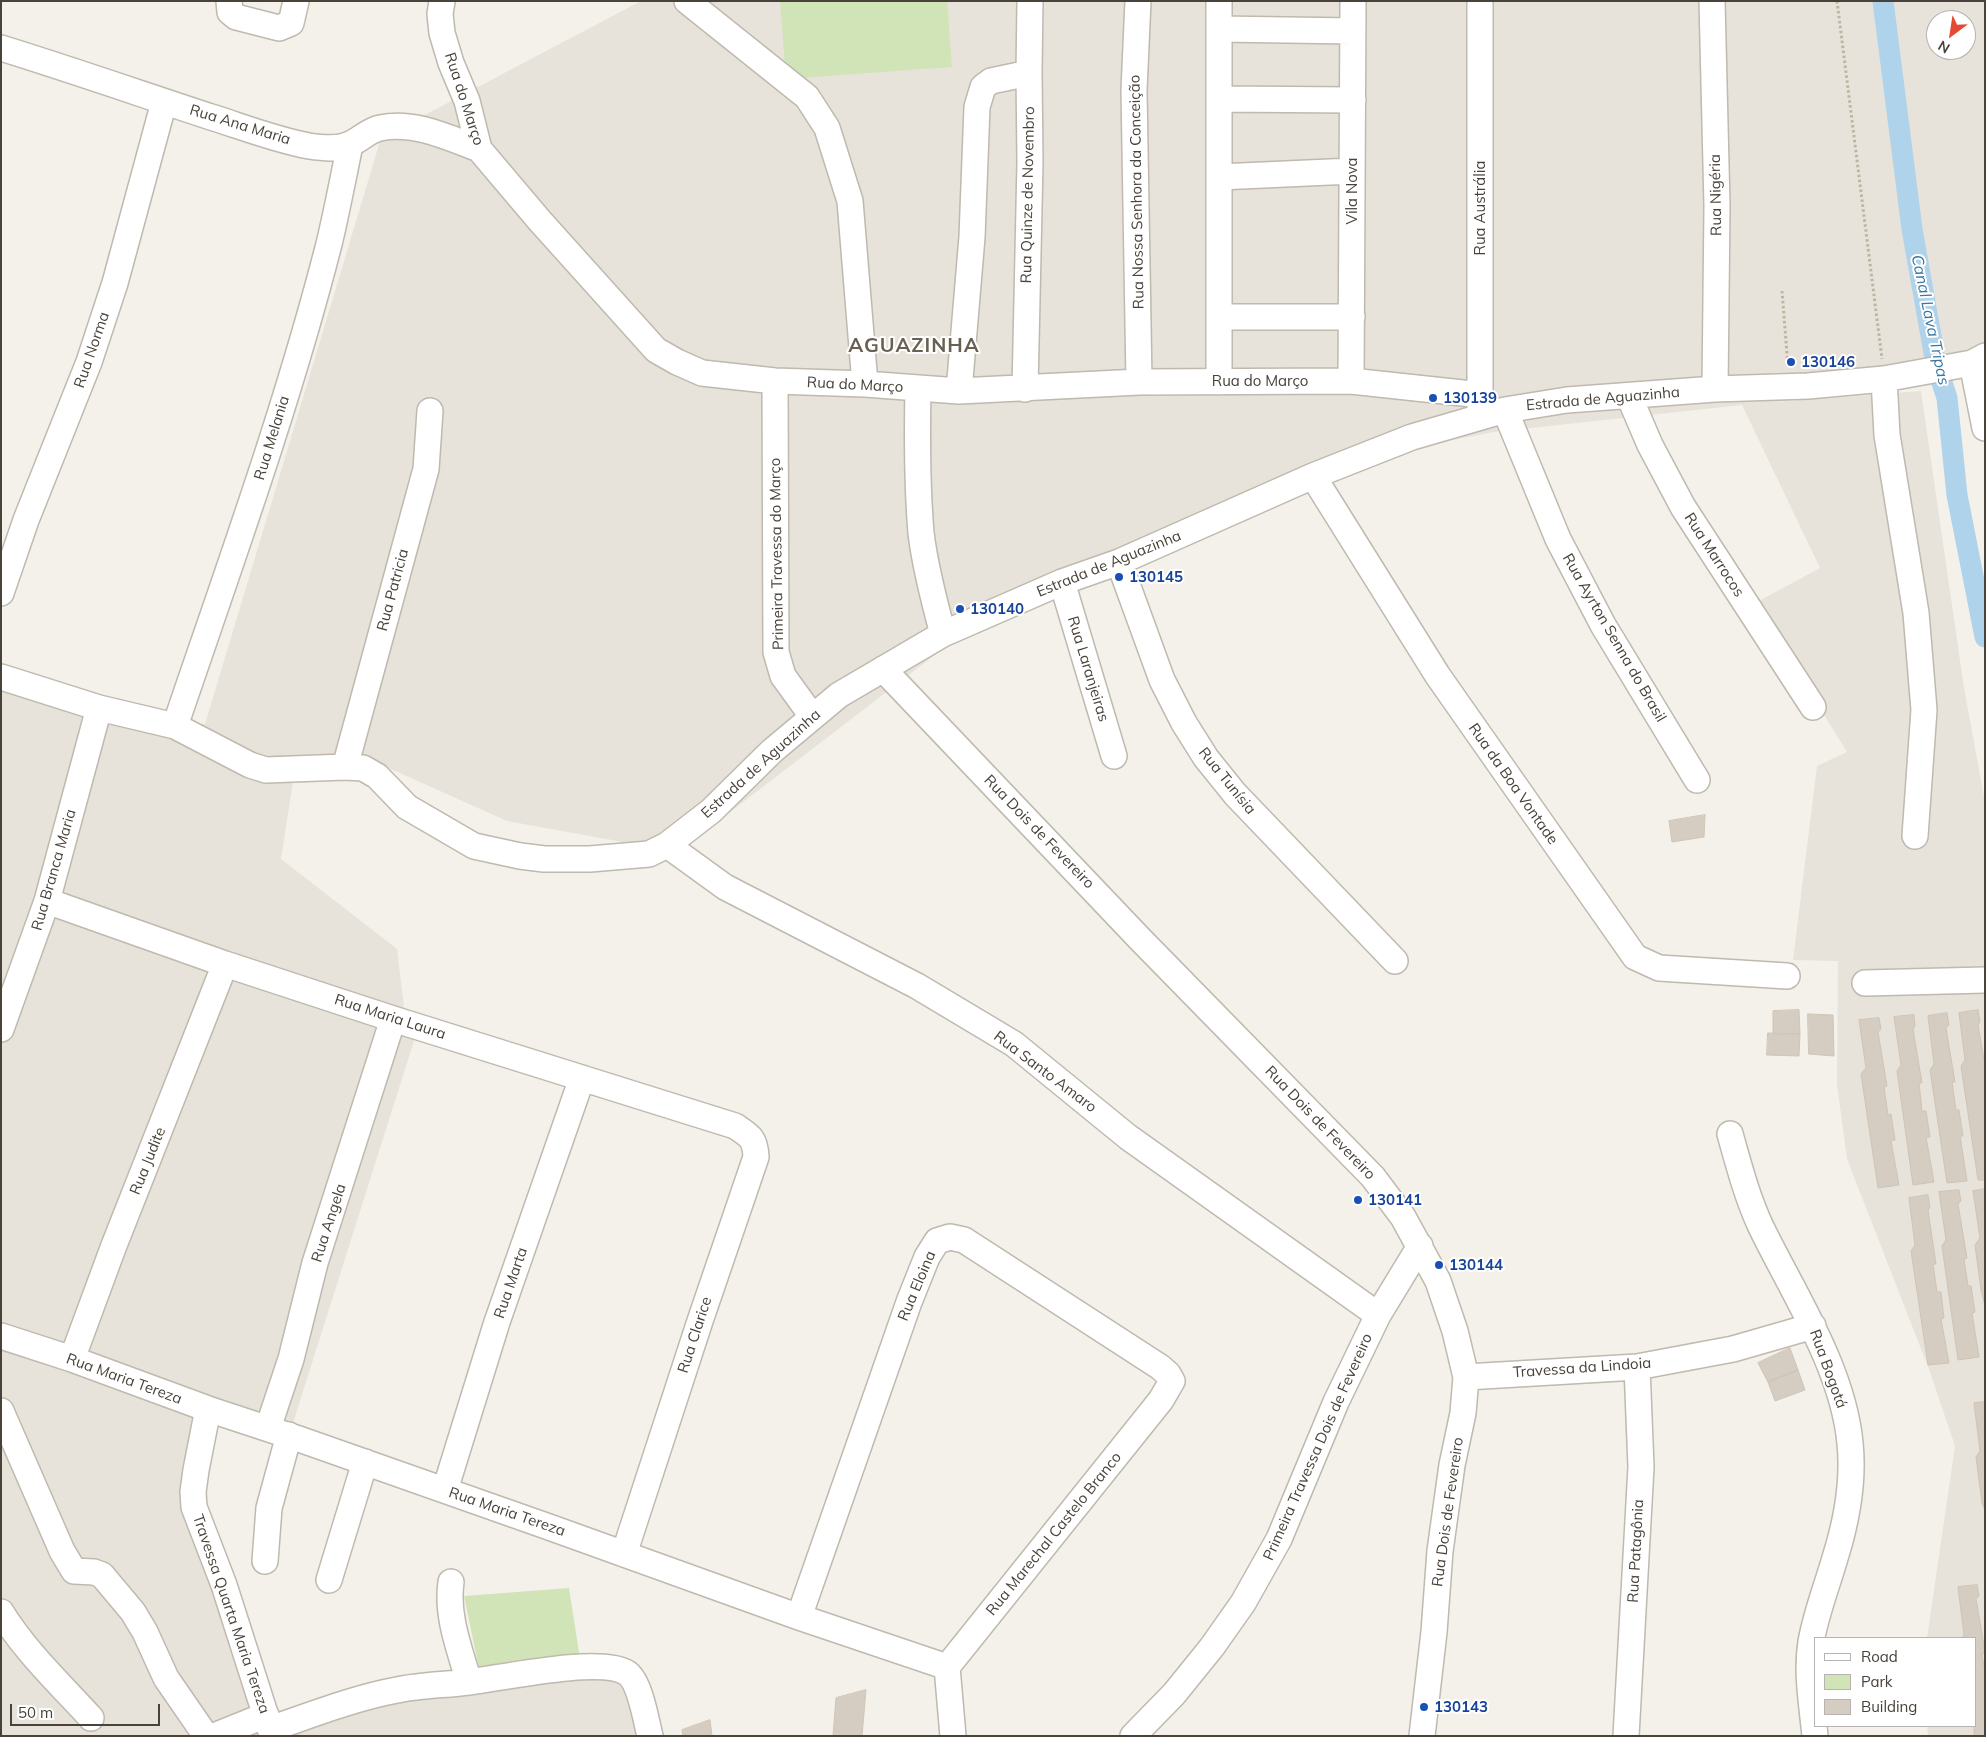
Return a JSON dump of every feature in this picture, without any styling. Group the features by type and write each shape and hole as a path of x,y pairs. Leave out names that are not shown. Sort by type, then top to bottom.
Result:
{"street":[{"path":"229,1 230,12 236,17 279,28 291,23 296,1"},
{"name":"Rua do Março","path":"442,1 440,14 442,33 466,101 479,149 540,221 656,350 676,362 702,373 776,382 866,384 959,391 1139,382 1352,381 1480,405"},
{"path":"686,1 807,98 828,128 850,201 866,384"},
{"name":"Rua Quinze de Novembro","path":"1025,389 1030,162 1030,1"},
{"name":"Rua Nossa Senhora da Conceição","path":"1138,1 1134,90 1139,382"},
{"path":"1219,1 1219,382"},
{"name":"Vila Nova","path":"1352,381 1353,1"},
{"name":"Rua Austrália","path":"1480,1 1480,405"},
{"name":"Rua Nigéria","path":"1712,1 1717,206 1715,389"},
{"path":"1219,29 1353,31"},
{"name":"Rua Ana Maria","path":"1,48 92,76 164,102 309,146 335,148 350,144 379,128 403,126 422,128 479,149"},
{"path":"959,391 972,237 977,107 984,87 991,81 1029,73"},
{"path":"1219,99 1353,100"},
{"name":"Rua Norma","path":"1,593 26,520 89,362 107,309 164,102"},
{"name":"Rua Melania","path":"175,726 258,484 304,332 329,243 350,144"},
{"path":"1219,177 1352,171"},
{"path":"1219,317 1352,317"},
{"path":"1979,359 1985,428"},
{"name":"Estrada de Aguazinha","path":"1,677 99,708 175,726 250,765 266,770 363,768 377,776 407,807 474,846 544,859 590,859 648,854 667,845 711,811 772,751 839,695 943,634 1062,582 1120,562 1313,476 1412,437 1480,405 1505,410 1567,400 1892,378 1979,359"},
{"path":"1892,378 1887,435 1916,613 1924,710 1915,836"},
{"name":"Primeira Travessa do Março","path":"776,382 776,652 783,676 812,716"},
{"path":"918,388 917,462 921,535 943,634"},
{"name":"Rua Marrocos","path":"1629,396 1650,445 1683,507 1813,707"},
{"name":"Rua Ayrton Senna do Brasil","path":"1505,410 1558,539 1603,625 1697,780"},
{"name":"Rua Patricia","path":"345,767 426,469 430,411"},
{"name":"Rua da Boa Vontade","path":"1313,476 1438,676 1635,957 1659,968 1787,976"},
{"name":"Rua Tunísia","path":"1120,562 1162,680 1184,723 1206,758 1235,794 1395,961"},
{"name":"Rua Laranjeiras","path":"1062,582 1114,756"},
{"name":"Rua Dois de Fevereiro","path":"883,668 1140,939 1373,1176 1404,1217 1438,1281 1447,1305 1466,1377 1463,1413 1452,1465 1440,1551 1434,1632 1421,1735"},
{"name":"Rua Branca Maria","path":"1,1029 47,901 99,708"},
{"name":"Rua Santo Amaro","path":"667,845 725,887 917,986 1014,1044 1128,1137 1378,1315"},
{"name":"Rua Maria Laura","path":"47,901 225,964 734,1126"},
{"name":"Rua Judite","path":"72,1359 113,1248 225,964"},
{"path":"1865,983 1985,980"},
{"name":"Rua Angela","path":"265,1560 278,1432 290,1359 315,1264 393,1019"},
{"name":"Rua Marta","path":"445,1490 494,1331 582,1078"},
{"name":"Rua Clarice","path":"624,1554 697,1329 756,1157 755,1144 750,1136 734,1126"},
{"name":"Rua Bogotá","path":"1730,1134 1748,1196 1761,1227 1813,1326 1840,1395 1850,1441 1852,1477 1846,1515 1835,1558 1820,1602 1811,1643 1810,1686 1814,1726"},
{"name":"Rua Eloina","path":"799,1617 909,1302 927,1257 938,1241 950,1237 964,1240 1160,1367 1168,1374 1172,1381 1161,1400"},
{"name":"Primeira Travessa Dois de Fevereiro","path":"1133,1736 1179,1687 1212,1647 1243,1603 1279,1539 1336,1402 1378,1315 1420,1246"},
{"name":"Travessa da Lindoia","path":"1466,1377 1637,1366 1733,1349 1813,1326"},
{"name":"Rua Maria Tereza","path":"1,1336 72,1359 208,1410 365,1462 799,1617 947,1667"},
{"name":"Rua Patagônia","path":"1626,1736 1640,1467 1637,1366"},
{"name":"Rua Marechal Castelo Branco","path":"947,1667 1161,1400"},
{"name":"Travessa Quarta Maria Tereza","path":"208,1410 196,1470 193,1492 194,1507 224,1585 268,1722"},
{"path":"1,1411 70,1567 80,1573 94,1572 102,1575 133,1612 145,1632 166,1678 206,1736"},
{"path":"329,1580 365,1462"},
{"path":"451,1582 449,1596 451,1614 469,1682"},
{"path":"1,1612 10,1626 37,1658 91,1718"},
{"path":"214,1736 332,1708 397,1690 565,1668 602,1666 628,1673 635,1684 650,1736"},
{"path":"947,1667 953,1736"}],"path":[{"path":"1837,1 1892,378"},
{"path":"1782,291 1790,386"}],"shaded area":[{"path":"641,1 1985,1 1985,371 1940,384 1774,402 1921,391 1964,688 1985,802 1985,1736 1928,1736 1927,1727 1976,1727 1976,1637 1927,1637 1955,1446 1930,1372 1847,1159 1837,1084 1838,961 1793,960 1817,766 1847,752 1755,603 1820,568 1742,405 1494,432 1331,463 970,628 678,852 507,821 373,761 294,775 281,859 397,949 405,1016 419,1025 287,1442 208,1410 196,1499 275,1736 1,1736 1,681 123,720 205,724 381,138"},
{"path":"560,1664 638,1666 662,1736 276,1736 278,1730"}],"green space":[{"path":"780,1 947,1 952,67 786,79"},
{"path":"569,1588 581,1665 481,1678 464,1596"}],"building":[{"path":"1705,815 1704,837 1672,842 1669,821"},
{"path":"1799,1010 1800,1034 1773,1034 1773,1011"},
{"path":"1978,1010 1980,1022 1978,1025 1985,1065 1985,1180 1978,1180 1961,1066 1965,1060 1959,1013"},
{"path":"1947,1013 1949,1025 1946,1028 1955,1082 1952,1082 1956,1110 1959,1110 1963,1136 1960,1136 1967,1181 1947,1183 1930,1070 1934,1064 1928,1016"},
{"path":"1808,1014 1833,1015 1834,1056 1809,1054"},
{"path":"1914,1015 1915,1026 1913,1029 1922,1083 1919,1083 1922,1111 1926,1111 1930,1137 1926,1137 1934,1182 1913,1185 1897,1071 1901,1065 1894,1017"},
{"path":"1879,1018 1881,1029 1878,1032 1887,1086 1884,1087 1888,1115 1891,1114 1895,1140 1891,1141 1899,1185 1878,1188 1861,1074 1866,1068 1859,1020"},
{"path":"1768,1033 1800,1034 1799,1056 1767,1055"},
{"path":"1985,1189 1985,1306 1975,1245 1980,1238 1973,1191"},
{"path":"1959,1190 1961,1201 1958,1204 1967,1258 1964,1259 1968,1286 1971,1286 1975,1312 1972,1313 1979,1357 1958,1360 1942,1246 1946,1240 1939,1192"},
{"path":"1928,1195 1930,1207 1928,1210 1936,1264 1933,1264 1937,1292 1941,1292 1944,1318 1941,1319 1949,1363 1928,1365 1911,1251 1915,1245 1909,1198"},
{"path":"1790,1348 1798,1370 1768,1382 1758,1363"},
{"path":"1798,1370 1805,1390 1775,1401 1768,1382"},
{"path":"1985,1402 1985,1510 1982,1503 1976,1457 1980,1451 1974,1403"},
{"path":"1977,1585 1979,1596 1976,1599 1985,1651 1985,1654 1982,1654 1985,1673 1985,1736 1974,1736 1974,1727 1976,1727 1976,1637 1963,1637 1964,1635 1958,1587"},
{"path":"866,1690 862,1736 833,1736 836,1698"},
{"path":"710,1720 712,1736 683,1736 682,1730"}],"waterway":[{"name":"Canal Lava Tripas","path":"1883,1 1912,229 1936,364 1947,398 1957,495 1985,637"}],"place":[{"name":"130146","path":"1791,362"},
{"name":"130139","path":"1433,398"},
{"name":"130145","path":"1119,577"},
{"name":"130140","path":"960,609"},
{"name":"130141","path":"1358,1200"},
{"name":"130144","path":"1439,1265"},
{"name":"130143","path":"1424,1707"}],"district":[{"name":"AGUAZINHA","path":"914,346"}]}
